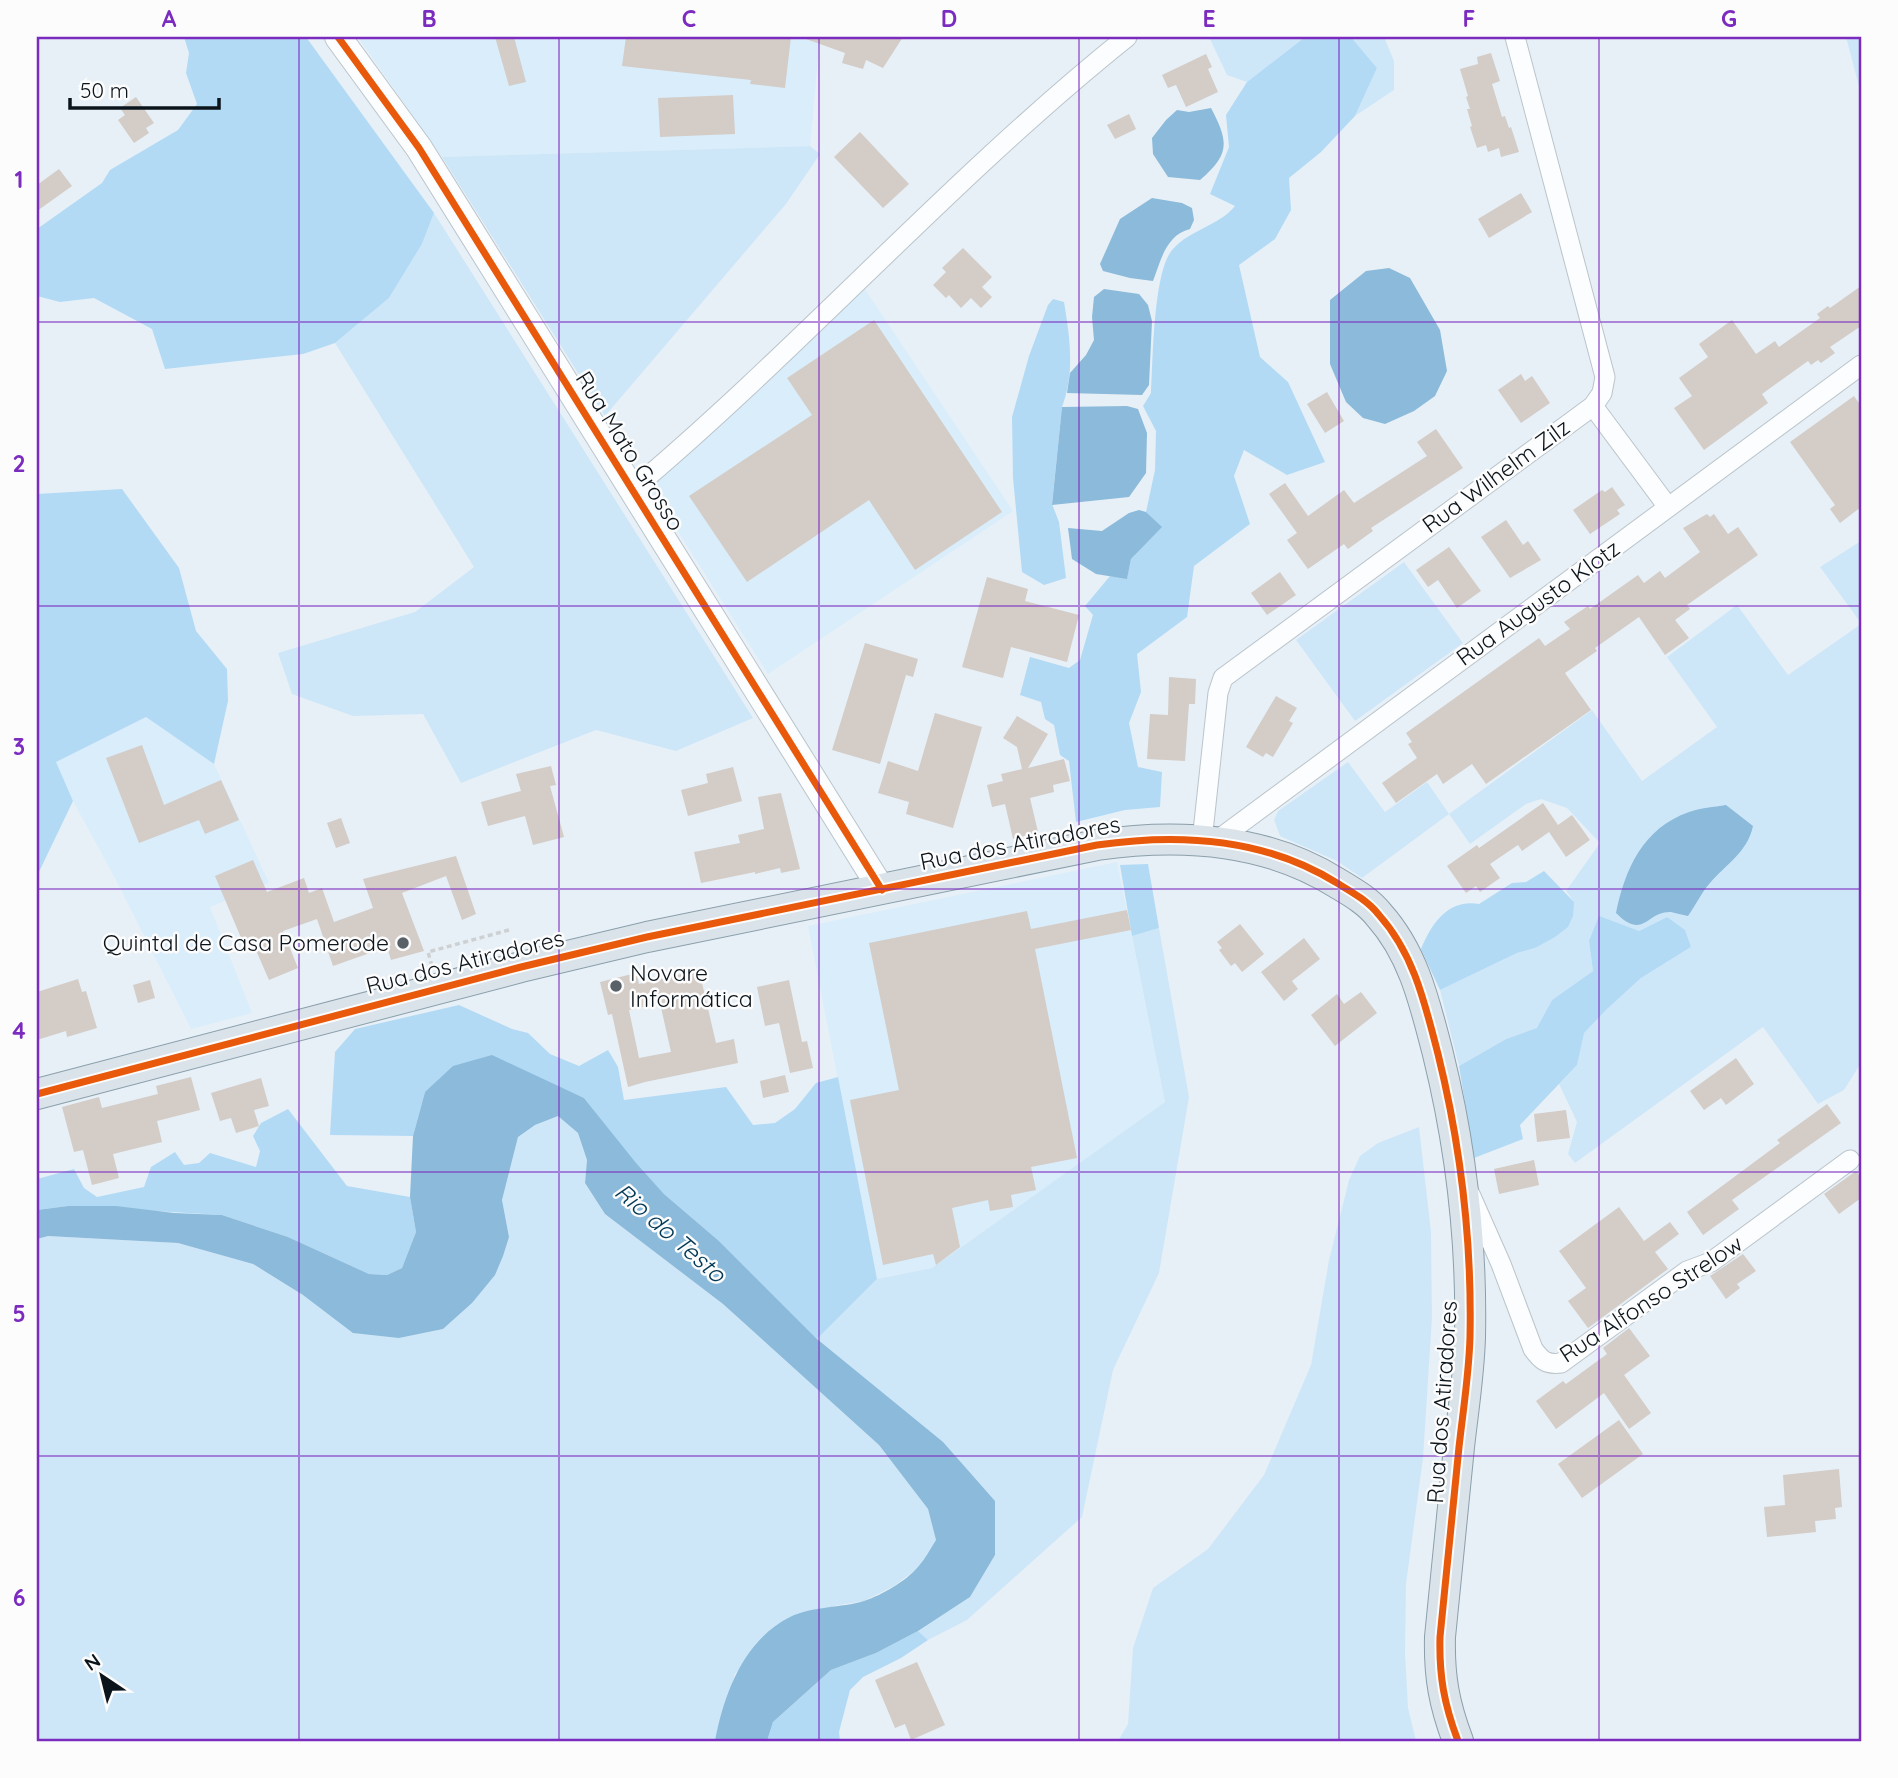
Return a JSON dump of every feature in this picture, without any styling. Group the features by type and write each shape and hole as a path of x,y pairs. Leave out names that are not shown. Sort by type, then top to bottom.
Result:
{"main road":[{"name":"Rua dos Atiradores","path":"37,1094 438,988 684,929 1104,844 1209,841 1251,847 1276,854 1326,876 1354,893 1378,913 1400,942 1412,964 1444,1078 1463,1180 1468,1230 1470,1339 1439,1664 1442,1691 1458,1741"}],"street":[{"name":"Rua Mato Grosso","path":"338,37 419,148 883,890"},
{"path":"632,490 713,420 941,201 1077,76 1127,37"},
{"name":"Rua Wilhelm Zilz","path":"1209,841 1218,693 1223,678 1593,406 1602,393 1605,377 1515,37"},
{"name":"Rua Augusto Klotz","path":"1209,841 1861,365"},
{"path":"1593,406 1668,507"},
{"name":"Rua Alfonso Strelow","path":"1463,1180 1501,1264 1533,1349 1540,1360 1550,1364 1561,1363 1687,1271 1711,1262 1850,1160"}],"path":[{"path":"438,988 428,951 509,930"}],"shaded area":[{"path":"184,37 306,37 434,213 422,244 389,298 335,343 303,354 165,369 152,329 94,298 60,302 37,296 37,229 102,183 110,170 178,130 197,104 186,73 189,53"},
{"path":"820,37 810,146 442,157 359,39"},
{"path":"1209,37 1305,37 1247,82 1227,75"},
{"path":"1305,37 1351,37 1377,68 1355,116 1321,152 1289,178 1291,210 1275,239 1239,265 1260,357 1288,382 1325,462 1287,475 1244,450 1234,476 1250,524 1194,566 1187,617 1137,654 1141,692 1129,723 1138,767 1162,772 1160,807 1125,810 1076,822 1069,761 1060,755 1054,725 1045,719 1041,702 1020,695 1030,657 1069,668 1080,660 1093,615 1085,606 1110,576 1127,578 1131,559 1161,527 1146,512 1155,470 1156,431 1143,406 1151,393 1155,317 1161,276 1166,260 1180,242 1221,218 1235,206 1210,194 1229,147 1226,115 1247,82"},
{"path":"1351,37 1384,37 1394,61 1394,90 1355,116 1377,68"},
{"path":"1846,37 1861,37 1861,94"},
{"path":"810,146 820,154 786,204 605,416 442,157"},
{"path":"434,213 753,718 676,751 596,730 461,783 423,714 353,716 292,694 278,653 415,612 474,567 335,343 389,298 422,244"},
{"path":"864,288 1013,511 768,674 650,487"},
{"path":"1053,299 1064,302 1070,355 1069,381 1062,407 1052,504 1059,522 1066,578 1044,585 1022,572 1013,478 1012,417 1029,356 1048,305"},
{"path":"122,489 179,568 196,631 227,669 228,701 214,764 146,717 56,762 73,801 37,876 37,494"},
{"path":"1861,541 1861,623 1820,567"},
{"path":"1404,562 1463,643 1355,721 1296,640"},
{"path":"1737,605 1788,675 1861,624 1861,1063 1844,1090 1818,1104 1763,1027 1575,1163 1568,1154 1577,1122 1559,1084 1577,1065 1583,1033 1641,978 1691,947 1667,917 1639,931 1589,941 1593,971 1552,1000 1538,1028 1506,1039 1459,1066 1440,990 1517,953 1535,948 1574,902 1566,891 1600,843 1567,808 1541,799 1526,804 1470,844 1449,814 1592,710 1642,781 1717,727 1667,657"},
{"path":"146,717 214,764 269,883 210,907 252,1013 191,1029 55,762"},
{"path":"1348,762 1385,812 1427,782 1449,814 1362,878 1337,861 1280,836 1274,820 1278,811"},
{"path":"1117,862 1165,1102 932,1268 877,1279 808,926"},
{"path":"1148,864 1159,928 1132,936 1120,865"},
{"path":"1544,871 1574,902 1573,916 1568,927 1535,948 1517,953 1440,990 1421,949 1430,930 1442,915 1458,905 1479,904 1512,883 1526,882"},
{"path":"1599,916 1639,931 1667,917 1685,930 1691,947 1641,978 1584,1033 1577,1065 1520,1125 1523,1139 1474,1158 1459,1066 1506,1039 1537,1028 1552,1000 1593,971 1589,941"},
{"path":"1159,928 1189,1097 1159,1273 1113,1370 1082,1517 967,1620 928,1640 918,1631 970,1597 995,1555 817,1339 877,1279 932,1268 1165,1102 1132,936"},
{"path":"459,1005 512,1029 528,1033 550,1054 579,1066 608,1050 618,1067 624,1100 726,1087 753,1125 775,1123 795,1109 816,1083 838,1077 877,1279 817,1339 719,1241 664,1194 635,1163 584,1098 543,1080 425,1092 413,1136 330,1135 335,1052 355,1029"},
{"path":"288,1109 347,1186 410,1197 416,1232 402,1268 387,1275 369,1274 288,1237 222,1215 68,1206 37,1210 37,1179 74,1169 84,1188 97,1197 144,1187 151,1167 175,1152 184,1165 199,1163 210,1153 256,1167 260,1151 253,1136 261,1123"},
{"path":"558,1116 578,1133 587,1160 585,1183 605,1214 723,1304 879,1445 928,1509 936,1540 918,1568 894,1586 864,1601 791,1617 735,1674 715,1741 37,1741 37,1239 48,1236 178,1243 253,1264 303,1295 399,1338 443,1329 472,1303 509,1237 502,1200 518,1137 535,1125"},
{"path":"1419,1127 1431,1232 1432,1318 1423,1458 1406,1584 1405,1653 1408,1708 1416,1741 1118,1741 1128,1724 1133,1648 1153,1588 1208,1549 1264,1475 1311,1365 1329,1260 1349,1180 1360,1156 1378,1143"},
{"path":"918,1631 928,1640 901,1658 863,1677 850,1690 839,1732 840,1741 767,1741 773,1722 831,1670 876,1653"}],"water":[{"path":"1211,108 1221,130 1224,147 1217,163 1200,180 1168,177 1153,154 1152,138 1177,110 1189,112"},
{"path":"1152,198 1182,203 1192,208 1194,220 1190,229 1182,232 1170,243 1153,281 1103,271 1100,264 1120,219"},
{"path":"1389,268 1410,278 1440,330 1447,371 1435,396 1414,411 1385,424 1363,418 1346,402 1330,364 1330,300 1366,271"},
{"path":"1104,289 1139,294 1148,305 1152,321 1149,385 1142,395 1067,393 1070,373 1086,355 1094,340 1094,297"},
{"path":"1127,406 1138,409 1147,433 1146,473 1129,497 1052,505 1062,407"},
{"path":"1139,510 1146,512 1162,527 1131,559 1127,579 1096,574 1072,559 1068,528 1102,531 1129,513"},
{"path":"1726,805 1753,826 1750,835 1741,851 1707,887 1688,916 1663,913 1645,923 1633,925 1616,913 1631,866 1648,839 1659,828 1689,812"},
{"name":"Rio do Testo","path":"492,1055 584,1098 664,1194 719,1241 817,1339 943,1442 995,1501 995,1555 970,1597 918,1631 876,1653 831,1670 773,1722 767,1741 715,1741 724,1705 748,1654 760,1639 790,1617 864,1601 907,1577 921,1564 936,1540 928,1509 879,1445 723,1304 605,1214 585,1183 587,1160 578,1133 558,1116 535,1125 518,1137 502,1200 509,1237 503,1256 495,1275 472,1303 443,1329 399,1338 353,1333 303,1295 253,1264 178,1243 48,1236 37,1239 37,1210 68,1206 116,1206 222,1215 288,1237 369,1274 387,1275 402,1268 416,1232 410,1197 413,1136 425,1092 453,1066"}],"building":[{"path":"495,37 514,37 526,82 509,86"},
{"path":"626,37 791,37 785,88 750,84 751,80 622,66"},
{"path":"806,37 903,37 883,68 866,60 863,69 842,63 845,53"},
{"path":"1491,53 1500,81 1492,84 1502,117 1505,116 1509,128 1511,127 1519,152 1501,157 1499,148 1488,152 1486,145 1477,148 1470,127 1468,96 1460,69 1478,64 1477,57"},
{"path":"1206,54 1212,67 1208,69 1218,92 1186,107 1176,85 1168,88 1162,75"},
{"path":"733,95 735,134 660,137 658,98"},
{"path":"136,97 154,123 146,128 149,133 134,143 118,120 125,115 120,108"},
{"path":"1129,114 1136,129 1115,139 1107,125"},
{"path":"860,132 909,184 883,208 834,157"},
{"path":"59,169 72,186 37,211 37,185"},
{"path":"1521,193 1532,212 1489,238 1478,219"},
{"path":"963,248 992,277 982,287 992,297 981,308 971,298 961,308 949,295 946,298 933,285 946,272 942,268"},
{"path":"1861,286 1861,326 1830,347 1835,353 1821,363 1818,360 1811,365 1808,361 1762,394 1768,403 1704,450 1674,408 1692,396 1679,378 1708,357 1699,344 1732,320 1756,354 1775,341 1779,347 1820,318 1817,314"},
{"path":"874,320 1002,512 915,570 869,500 747,582 689,496 812,415 787,378"},
{"path":"1521,374 1525,381 1532,376 1550,403 1521,423 1498,390"},
{"path":"1327,392 1344,421 1325,433 1307,404"},
{"path":"1854,396 1861,406 1861,507 1840,523 1830,509 1835,505 1790,442"},
{"path":"1436,429 1463,468 1371,528 1373,531 1348,549 1344,544 1308,569 1287,540 1297,533 1269,494 1285,483 1308,516 1344,490 1354,503 1427,456 1417,442"},
{"path":"1612,487 1625,505 1617,510 1620,514 1590,534 1573,510 1602,490 1605,492"},
{"path":"1707,514 1710,517 1714,514 1728,534 1738,527 1758,555 1687,605 1690,609 1675,620 1689,638 1665,655 1639,617 1565,673 1591,710 1486,784 1472,764 1443,784 1437,774 1396,803 1382,783 1417,758 1408,744 1412,742 1406,733 1539,638 1545,646 1570,629 1564,622 1588,606 1590,609 1638,575 1644,583 1660,571 1665,578 1700,552 1683,528"},
{"path":"1506,520 1523,545 1528,541 1541,560 1510,578 1481,537"},
{"path":"1449,547 1481,591 1457,608 1438,580 1428,587 1416,570"},
{"path":"1280,572 1296,595 1267,615 1251,593"},
{"path":"987,577 1028,589 1025,601 1079,615 1067,662 1011,647 1003,678 962,667"},
{"path":"865,643 918,659 913,677 906,675 880,764 832,750"},
{"path":"1169,677 1196,679 1195,704 1189,704 1185,761 1147,759 1150,714 1168,715"},
{"path":"1276,696 1297,708 1289,721 1293,723 1273,757 1266,753 1263,757 1246,747"},
{"path":"935,713 982,727 953,828 906,814 909,802 878,793 888,761 918,771"},
{"path":"1017,716 1048,734 1028,768 1064,759 1070,781 1053,785 1054,792 1030,798 1038,832 1013,839 1005,804 992,807 987,785 1003,781 1001,774 1022,769 1017,747 1003,738"},
{"path":"142,745 164,805 221,780 239,820 205,834 199,820 139,843 106,758"},
{"path":"551,766 556,785 550,786 564,837 533,845 525,816 488,826 481,802 521,791 516,774"},
{"path":"733,767 742,801 688,816 681,790 708,783 706,774"},
{"path":"781,793 800,869 781,873 780,868 701,883 694,852 740,843 738,835 764,829 758,797"},
{"path":"1543,803 1558,825 1572,815 1590,840 1566,857 1549,832 1522,851 1518,845 1490,864 1500,878 1480,892 1476,886 1466,893 1447,866 1477,845 1479,848"},
{"path":"341,818 350,843 336,848 327,823"},
{"path":"456,856 476,914 462,920 446,876 402,893 424,951 391,960 387,947 333,966 317,919 283,931 298,968 269,980 255,948 247,952 215,876 253,860 267,892 304,878 309,893 322,888 334,922 373,908 363,879"},
{"path":"1127,910 1131,930 1035,949 1077,1158 1031,1167 1036,1190 1011,1195 1013,1207 990,1211 988,1200 952,1208 960,1247 936,1265 933,1254 883,1265 850,1100 899,1090 869,943 1027,911 1031,929"},
{"path":"1240,924 1264,954 1242,972 1235,963 1231,966 1219,950 1222,948 1217,942"},
{"path":"1304,938 1320,959 1292,981 1298,989 1284,1001 1261,972"},
{"path":"699,970 716,1043 734,1039 738,1063 628,1087 612,1014 608,1015 600,982 636,973 639,984","holes":["660,1003 671,1052 639,1058 629,1010"]},
{"path":"78,979 82,992 86,991 97,1028 67,1037 66,1031 37,1040 37,992"},
{"path":"150,980 155,998 138,1003 133,985"},
{"path":"789,980 802,1042 807,1041 813,1068 790,1073 779,1023 765,1026 757,987"},
{"path":"1361,992 1377,1013 1335,1046 1311,1015 1337,994 1344,1004"},
{"path":"1736,1058 1754,1084 1726,1105 1721,1098 1704,1110 1690,1091"},
{"path":"785,1075 789,1092 763,1098 760,1081"},
{"path":"191,1077 200,1110 157,1121 162,1142 113,1154 119,1178 92,1185 83,1150 74,1152 62,1107 99,1097 102,1108 158,1094 156,1086"},
{"path":"261,1078 269,1106 254,1110 259,1126 236,1133 231,1118 220,1121 211,1093"},
{"path":"1827,1104 1841,1123 1732,1200 1739,1209 1703,1235 1687,1212 1780,1143 1777,1140"},
{"path":"1566,1110 1570,1138 1537,1142 1534,1114"},
{"path":"1534,1160 1539,1185 1499,1194 1494,1169"},
{"path":"1856,1171 1861,1178 1861,1198 1839,1214 1824,1194"},
{"path":"1619,1207 1644,1241 1670,1222 1679,1234 1655,1252 1668,1269 1588,1328 1568,1301 1586,1288 1559,1251"},
{"path":"1743,1254 1756,1271 1737,1284 1740,1288 1726,1299 1710,1276"},
{"path":"1629,1328 1650,1356 1624,1375 1651,1413 1629,1429 1604,1393 1556,1429 1536,1401 1563,1381 1566,1384 1607,1354 1603,1348"},
{"path":"1619,1420 1643,1454 1582,1498 1558,1464"},
{"path":"1839,1469 1842,1507 1835,1508 1836,1519 1815,1521 1816,1532 1767,1537 1764,1507 1785,1505 1783,1475"},
{"path":"917,1662 945,1725 911,1740 905,1724 895,1728 875,1680"}],"cycle path":[{"path":"338,37 419,148 882,890"},
{"path":"37,1094 521,967 647,937 1097,845 1159,840 1221,843 1281,856 1309,868 1370,905 1391,930 1410,963 1438,1054 1459,1159 1467,1230 1470,1337 1440,1637 1443,1690 1458,1741"}],"place":[{"name":"Quintal de Casa Pomerode","path":"403,943"},
{"name":"Novare Informática","path":"616,986"}]}
